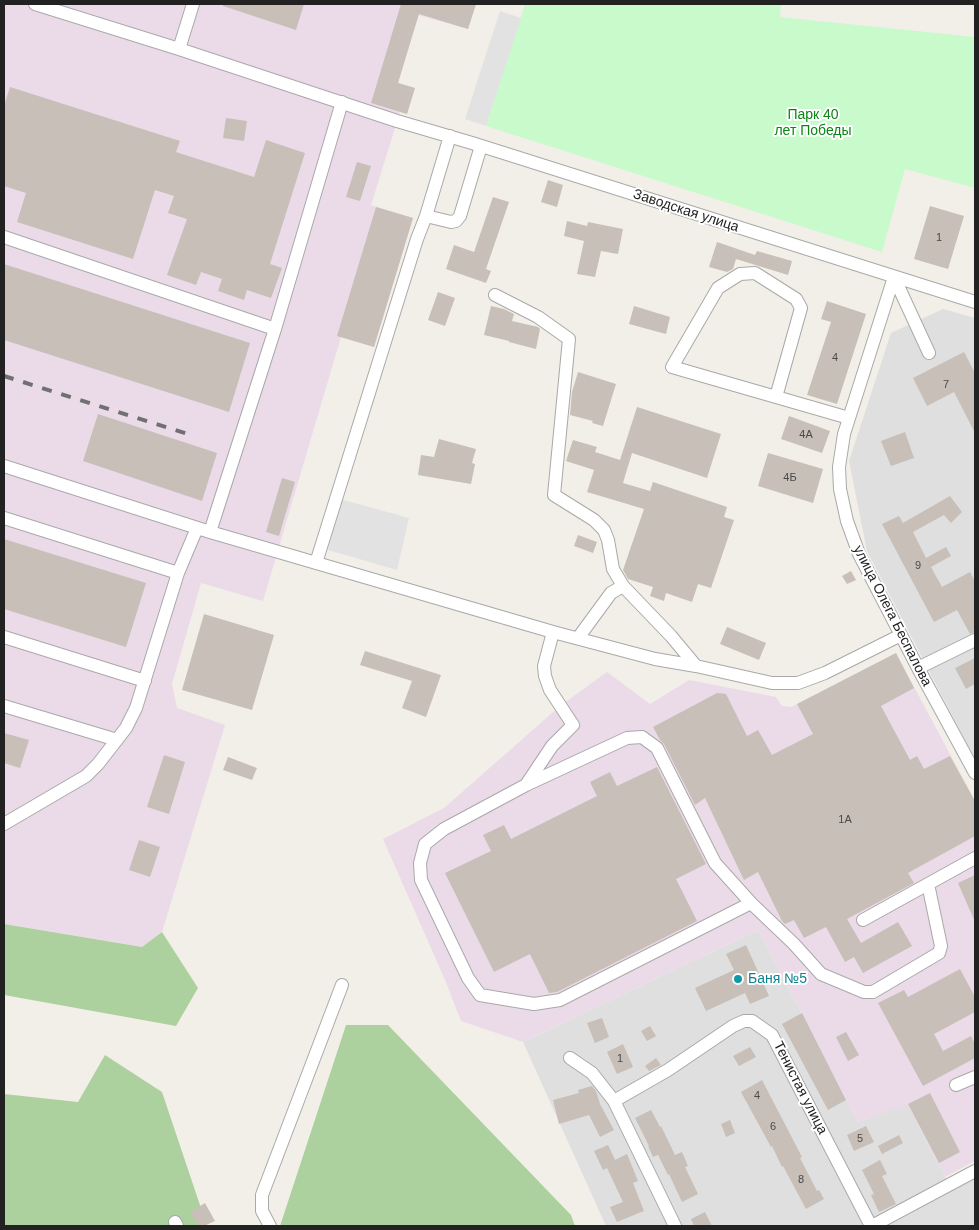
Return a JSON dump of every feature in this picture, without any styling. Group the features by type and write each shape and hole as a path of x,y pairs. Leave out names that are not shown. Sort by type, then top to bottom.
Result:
{"street":[{"name":"Заводская улица","path":"35,4 179,48 397,121 450,136 975,302"},
{"path":"179,48 193,4"},
{"path":"210,532 275,329 342,102"},
{"path":"316,563 450,136"},
{"path":"426,216 451,222 456,221 460,216 481,146"},
{"path":"4,237 275,329"},
{"path":"776,397 801,308 796,299 755,272 740,274 718,288 672,367 776,397 849,418"},
{"path":"894,277 929,353"},
{"name":"улица Олега Беспалова","path":"894,277 844,434 839,467 840,489 847,521 859,554 975,773"},
{"path":"495,295 538,318 569,339 554,495 594,520 604,530 608,540 613,569 623,586 696,666"},
{"path":"4,466 210,532 553,632 655,658 772,683 798,683 825,673 901,635"},
{"path":"4,518 178,573"},
{"path":"4,824 86,776 98,764 126,728 136,708 178,573 197,528"},
{"path":"578,638 610,593 623,586"},
{"path":"526,785 552,746 573,726 550,690 544,676 544,666 553,632"},
{"path":"4,637 145,681"},
{"path":"918,668 975,640"},
{"path":"4,706 117,740"},
{"path":"751,903 560,1000 534,1004 480,995 468,978 421,880 420,863 425,844 444,829 526,785 626,738 642,737 657,748 715,863 751,903 794,944 821,974 864,992 872,992 939,953 942,946 928,884"},
{"path":"863,920 975,858"},
{"path":"270,1226 262,1211 262,1195 342,985"},
{"name":"Тенистая улица","path":"614,1101 668,1070 733,1026 744,1021 752,1021 772,1035 871,1226"},
{"path":"570,1058 592,1073 614,1101 674,1226"},
{"path":"956,1085 975,1077"},
{"path":"871,1226 975,1171"}],"shaded area":[{"path":"4,4 476,4 468,29 418,15 398,83 415,88 407,114 400,112 371,205 413,218 374,347 341,337 263,601 201,583 172,684 177,708 225,725 162,932 142,947 4,924"},
{"path":"500,11 521,18 486,126 465,119"},
{"path":"943,309 975,318 975,760 867,551 849,461 891,333"},
{"path":"340,499 409,518 397,570 328,550"},
{"path":"896,653 975,801 975,1161 945,1177 908,1105 858,1122 758,930 523,1042 461,1021 383,839 444,808 560,706 607,672 650,704 689,680 776,697 782,706 791,707"},
{"path":"758,930 858,1122 908,1104 945,1177 954,1188 975,1177 975,1226 606,1226 523,1042"}],"green space":[{"name":"Парк 40 лет Победы","path":"525,4 781,4 780,17 975,37 975,188 905,169 882,252 486,126"},
{"path":"4,924 142,947 162,932 198,988 176,1026 4,995"},
{"path":"346,1025 388,1025 571,1215 575,1226 280,1226"},
{"path":"105,1055 162,1092 207,1226 4,1226 4,1094 78,1102"}],"building":[{"path":"223,4 304,4 296,30 223,6"},
{"path":"401,4 476,4 468,29 419,14 398,83 415,88 407,114 371,103"},
{"path":"10,87 180,141 176,152 254,177 266,140 305,153 270,264 282,268 271,298 247,290 244,300 218,291 222,279 201,272 196,285 167,275 187,219 168,213 174,196 155,190 133,259 17,222 26,193 4,186 4,106"},
{"path":"226,118 247,121 244,141 223,138"},
{"path":"357,162 371,166 360,201 346,197"},
{"path":"548,180 563,185 557,207 541,202"},
{"path":"493,197 509,202 486,269 491,271 486,283 446,269 454,245 474,252"},
{"path":"930,206 964,216 948,269 914,259"},
{"path":"376,207 413,218 374,347 337,336"},
{"path":"567,221 587,226 588,222 623,229 618,254 601,251 595,277 577,274 584,241 564,236"},
{"path":"717,242 755,255 757,251 792,261 788,275 736,259 733,269 727,272 709,267"},
{"path":"4,264 250,343 229,412 4,340"},
{"path":"438,292 455,298 445,326 428,320"},
{"path":"827,301 866,314 837,404 807,395 831,322 821,319"},
{"path":"491,306 514,314 512,321 538,327 540,329 536,349 484,335"},
{"path":"634,306 670,317 666,334 629,324"},
{"path":"964,352 975,373 975,433 954,392 927,406 913,378"},
{"path":"578,372 616,384 603,426 592,423 593,421 570,415 572,392"},
{"path":"637,407 721,434 707,478 632,453 623,483 650,491 653,482 727,507 724,517 734,520 711,588 698,584 692,602 666,593 664,601 650,596 653,587 628,579 623,570 644,509 587,492 594,470 566,461 573,440 597,447 595,452 620,460"},
{"path":"98,414 217,453 202,501 83,461"},
{"path":"789,416 830,431 822,453 781,439"},
{"path":"905,432 914,458 891,466 881,441"},
{"path":"439,439 476,449 472,463 475,464 471,484 418,475 421,455 434,457"},
{"path":"768,453 823,469 813,503 758,486"},
{"path":"282,478 295,482 279,536 266,532"},
{"path":"950,496 962,512 951,523 944,515 913,532 926,558 946,547 951,556 931,567 942,587 970,572 975,581 975,632 970,634 957,610 934,622 882,524 899,516 903,523"},
{"path":"578,535 597,542 593,553 574,546"},
{"path":"4,539 146,583 126,647 4,609"},
{"path":"851,571 856,580 847,584 842,576"},
{"path":"204,614 274,635 252,710 182,690"},
{"path":"727,627 766,643 759,660 720,644"},
{"path":"365,651 441,675 426,717 402,708 412,681 360,665"},
{"path":"896,653 914,688 881,706 910,760 917,756 924,769 950,756 975,801 975,836 908,873 914,883 847,919 861,943 898,922 912,946 863,973 854,957 845,962 826,927 804,938 794,920 785,924 758,872 744,880 705,798 695,805 664,744 653,727 717,693 726,694 747,736 758,730 772,755 813,734 797,704"},
{"path":"975,658 975,684 966,689 955,668"},
{"path":"4,733 29,740 20,768 4,763"},
{"path":"164,755 185,762 169,814 147,807"},
{"path":"228,757 257,768 252,780 223,770"},
{"path":"657,767 706,864 676,879 697,921 557,992 549,993 530,954 494,972 445,873 491,851 483,835 504,825 511,839 597,796 590,782 610,772 617,786"},
{"path":"139,840 160,847 150,877 129,870"},
{"path":"975,875 975,922 958,883"},
{"name":"Баня №5","path":"746,945 769,996 750,1004 745,993 706,1011 695,988 734,970 726,954"},
{"path":"960,969 975,997 975,1012 934,1034 943,1051 971,1036 975,1044 975,1058 923,1086 878,1003 904,990 908,997"},
{"path":"802,1013 846,1100 828,1110 782,1024"},
{"path":"602,1018 609,1037 595,1043 587,1023"},
{"path":"650,1026 656,1036 647,1041 641,1031"},
{"path":"846,1032 859,1055 848,1061 836,1037"},
{"path":"623,1044 633,1067 617,1074 607,1052"},
{"path":"750,1047 756,1057 739,1066 733,1056"},
{"path":"656,1058 661,1065 649,1071 645,1066"},
{"path":"762,1080 802,1157 800,1158 817,1191 819,1190 824,1199 806,1209 741,1092"},
{"path":"592,1086 614,1130 600,1137 589,1115 559,1124 553,1100 579,1093 578,1090"},
{"path":"930,1093 960,1152 939,1163 908,1104"},
{"path":"651,1110 675,1155 682,1152 688,1166 685,1167 698,1194 682,1202 658,1155 653,1157 635,1118"},
{"path":"730,1120 735,1133 726,1137 721,1124"},
{"path":"866,1126 874,1142 854,1151 847,1135"},
{"path":"899,1135 903,1143 882,1154 878,1146"},
{"path":"608,1145 615,1160 627,1154 638,1181 633,1183 644,1211 617,1222 610,1207 623,1202 607,1168 603,1170 594,1151"},
{"path":"880,1160 887,1174 882,1176 896,1204 879,1212 871,1195 874,1194 862,1170"},
{"path":"205,1203 215,1221 204,1226 198,1226 190,1212"},
{"path":"705,1212 712,1226 694,1226 691,1219"}],"railway":[{"path":"4,376 194,436"}],"place":[{"name":"Баня №5","path":"738,979"}]}
